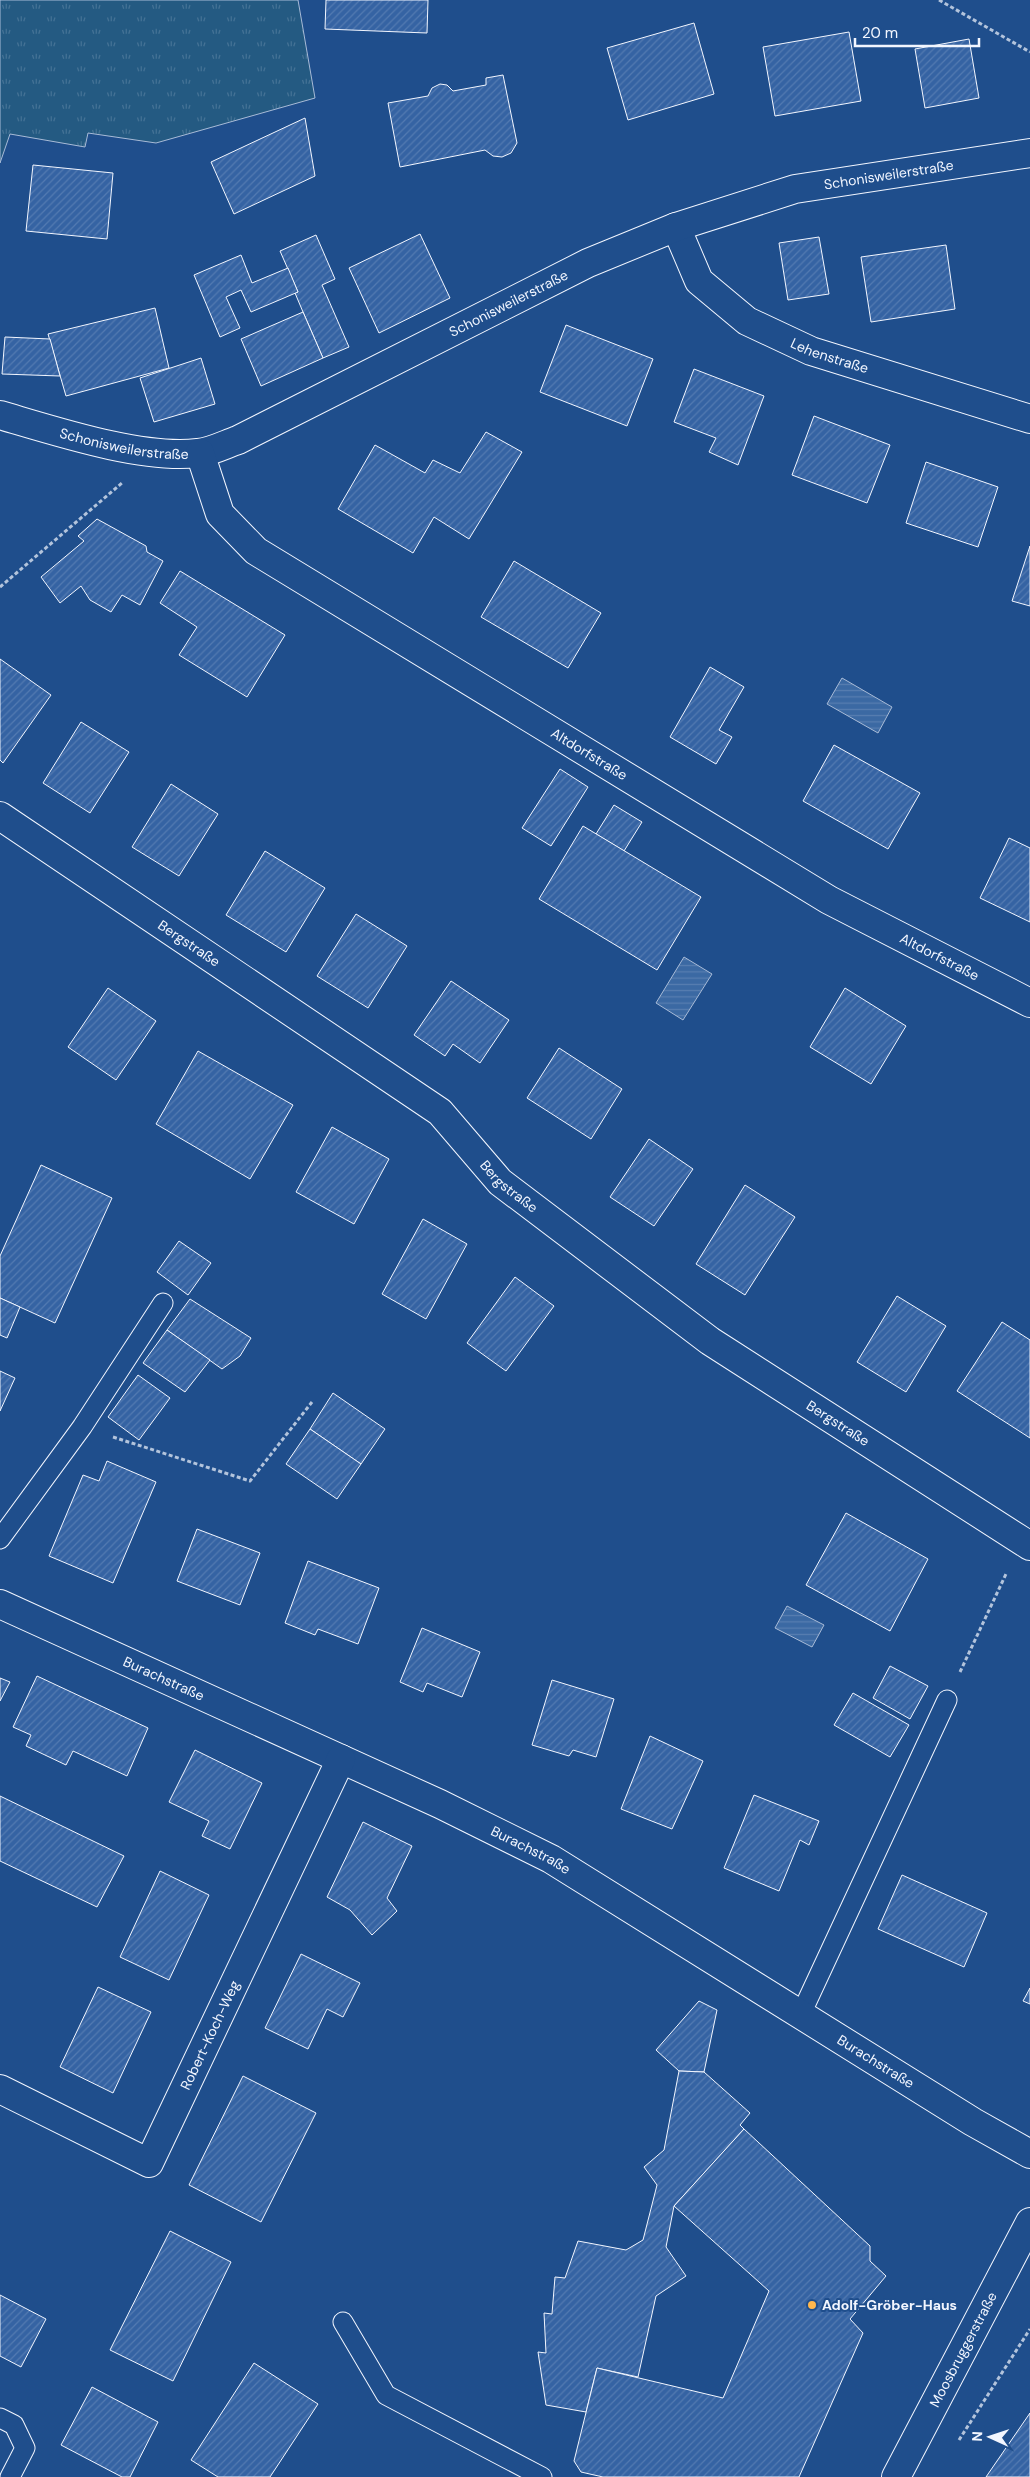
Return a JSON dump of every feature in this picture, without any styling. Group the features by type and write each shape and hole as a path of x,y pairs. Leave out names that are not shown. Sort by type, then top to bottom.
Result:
{"street":[{"name":"Schonisweilerstraße","path":"0,415 131,449 170,454 200,453 238,440 588,263 676,227 795,190 1030,154"},
{"name":"Lehenstraße","path":"676,227 699,281 747,321 811,350 1030,419"},
{"name":"Altdorfstraße","path":"200,453 220,514 256,551 829,900 1030,1003"},
{"name":"Bergstraße","path":"0,816 440,1112 500,1182 710,1341 1026,1543"},
{"name":"Burachstraße","path":"0,1604 440,1804 551,1859 973,2122 1030,2154"},
{"name":"Robert-Koch-Weg","path":"0,2089 149,2163 341,1759"},
{"name":"Moosbruggerstraße","path":"896,2477 1030,2222"}],"lane":[{"path":"0,1539 82,1427 163,1303"},
{"path":"801,2014 947,1700"},
{"path":"343,2322 386,2395 542,2477"},
{"path":"0,2418 14,2426 24,2448 10,2477"}],"path":[{"path":"939,0 1030,52"},
{"path":"0,587 121,484 131,449"},
{"path":"82,1427 250,1481 312,1402"},
{"path":"947,1700 1026,1543"},
{"path":"958,2440 1030,2329"}],"green space":[{"path":"0,0 298,0 315,98 156,143 88,133 85,147 10,134 0,163"}],"shaded area":[{"path":"842,678 892,707 878,733 827,704"},
{"path":"684,957 712,974 683,1020 656,1003"},
{"path":"787,1606 824,1625 812,1647 775,1628"}],"building":[{"path":"326,0 428,0 427,33 325,29"},
{"path":"694,23 714,94 628,120 607,48"},
{"path":"849,32 861,101 775,116 763,47"},
{"path":"969,39 979,98 925,108 915,49"},
{"path":"503,75 517,143 511,153 502,157 493,156 485,150 400,167 388,103 428,96 432,88 440,84 447,85 453,91 486,85 486,78"},
{"path":"305,118 315,176 234,214 211,162"},
{"path":"33,165 113,173 107,239 26,231"},
{"path":"420,234 450,298 379,333 349,268"},
{"path":"316,235 335,279 322,285 349,347 323,358 295,293 298,292 280,251"},
{"path":"819,237 829,294 788,300 779,243"},
{"path":"946,245 955,309 871,322 861,257"},
{"path":"241,255 252,283 288,268 298,292 251,312 241,290 226,297 240,328 220,337 194,275"},
{"path":"155,308 169,368 66,396 48,334"},
{"path":"303,312 323,358 261,386 241,339"},
{"path":"566,325 653,359 627,426 540,392"},
{"path":"5,337 50,339 60,376 2,374"},
{"path":"201,358 215,404 154,422 140,378"},
{"path":"694,369 764,396 738,465 709,452 716,438 674,422"},
{"path":"814,416 890,445 867,503 792,475"},
{"path":"486,432 522,452 469,539 434,517 413,553 338,509 375,445 425,473 433,460 460,473"},
{"path":"926,462 998,487 978,547 906,523"},
{"path":"97,519 146,546 147,552 163,561 140,605 122,595 111,612 90,600 81,586 60,603 41,577 84,541 78,536"},
{"path":"1030,546 1030,606 1012,601"},
{"path":"514,561 601,613 568,668 481,617"},
{"path":"180,571 285,635 247,697 179,655 197,627 160,603"},
{"path":"0,659 51,695 3,763 0,760"},
{"path":"710,667 744,687 719,730 732,737 716,764 670,737"},
{"path":"81,722 129,752 90,813 43,783"},
{"path":"834,745 920,793 888,849 803,801"},
{"path":"560,769 588,787 551,846 522,828"},
{"path":"171,784 218,814 179,876 132,847"},
{"path":"614,805 642,822 624,851 596,834"},
{"path":"583,826 701,897 657,970 539,899"},
{"path":"1009,838 1030,848 1030,922 980,898"},
{"path":"265,851 325,888 286,952 226,915"},
{"path":"356,914 407,946 368,1008 317,976"},
{"path":"451,981 509,1020 480,1063 453,1044 445,1056 414,1035"},
{"path":"108,988 156,1021 116,1080 68,1047"},
{"path":"845,988 906,1026 871,1084 810,1047"},
{"path":"559,1048 622,1089 591,1139 527,1098"},
{"path":"198,1051 293,1105 250,1179 156,1124"},
{"path":"332,1127 389,1159 354,1224 296,1192"},
{"path":"649,1139 693,1169 654,1226 610,1197"},
{"path":"41,1165 112,1198 55,1323 0,1298 0,1256"},
{"path":"745,1185 795,1217 745,1295 696,1264"},
{"path":"423,1219 467,1244 426,1319 382,1294"},
{"path":"179,1241 211,1263 188,1295 157,1272"},
{"path":"515,1277 554,1306 506,1371 467,1343"},
{"path":"897,1296 946,1326 906,1392 857,1362"},
{"path":"0,1298 20,1307 7,1338 0,1335"},
{"path":"190,1299 251,1338 240,1356 222,1369 167,1330"},
{"path":"1002,1322 1030,1340 1030,1438 957,1391"},
{"path":"167,1330 210,1360 185,1392 143,1363"},
{"path":"0,1371 15,1378 0,1411"},
{"path":"138,1375 170,1398 139,1440 108,1417"},
{"path":"333,1393 385,1429 361,1464 310,1429"},
{"path":"310,1429 361,1464 337,1499 286,1464"},
{"path":"107,1461 156,1482 113,1583 49,1556 83,1475 99,1481"},
{"path":"846,1513 928,1559 890,1631 806,1585"},
{"path":"197,1529 260,1553 240,1605 177,1581"},
{"path":"308,1561 379,1588 358,1644 318,1629 315,1635 285,1623"},
{"path":"422,1628 480,1652 462,1697 427,1683 423,1692 400,1682"},
{"path":"890,1666 928,1686 910,1719 873,1698"},
{"path":"37,1676 148,1728 127,1776 73,1751 66,1765 26,1746 31,1735 13,1727"},
{"path":"0,1678 10,1682 0,1701"},
{"path":"552,1680 614,1699 596,1757 573,1750 569,1756 532,1745"},
{"path":"853,1693 909,1725 890,1757 834,1725"},
{"path":"650,1736 703,1761 672,1829 621,1809"},
{"path":"195,1750 262,1783 230,1849 202,1836 209,1821 169,1802"},
{"path":"754,1795 819,1821 809,1845 800,1840 779,1891 724,1868"},
{"path":"0,1796 124,1856 97,1907 0,1861"},
{"path":"363,1822 412,1846 387,1898 397,1911 372,1935 350,1910 327,1897"},
{"path":"160,1871 209,1895 169,1980 120,1957"},
{"path":"902,1875 987,1913 964,1967 878,1929"},
{"path":"301,1954 360,1983 343,2017 327,2009 308,2049 265,2028"},
{"path":"98,1987 151,2012 113,2093 60,2067"},
{"path":"1030,1988 1030,2004 1023,2001"},
{"path":"699,2001 717,2010 704,2072 679,2071 656,2050"},
{"path":"679,2071 704,2072 750,2113 740,2125 744,2129 674,2206 666,2247 686,2276 656,2296 638,2377 597,2368 586,2412 546,2405 538,2352 546,2353 544,2313 552,2314 555,2277 565,2278 578,2241 626,2250 643,2240 657,2185 644,2167 664,2150"},
{"path":"243,2076 316,2113 261,2222 189,2185"},
{"name":"Adolf-Gröber-Haus","path":"744,2129 870,2246 870,2261 886,2276 850,2319 863,2333 799,2477 603,2477 581,2472 574,2461 597,2368 723,2398 769,2291 674,2206"},
{"path":"170,2231 231,2262 173,2381 110,2350"},
{"path":"0,2295 46,2319 21,2367 0,2356"},
{"path":"254,2363 318,2404 270,2477 218,2477 191,2460"},
{"path":"92,2387 158,2422 130,2477 122,2477 61,2445"},
{"path":"1030,2413 1030,2477 986,2477"}],"place":[{"name":"Adolf-Gröber-Haus","path":"812,2305"}]}
